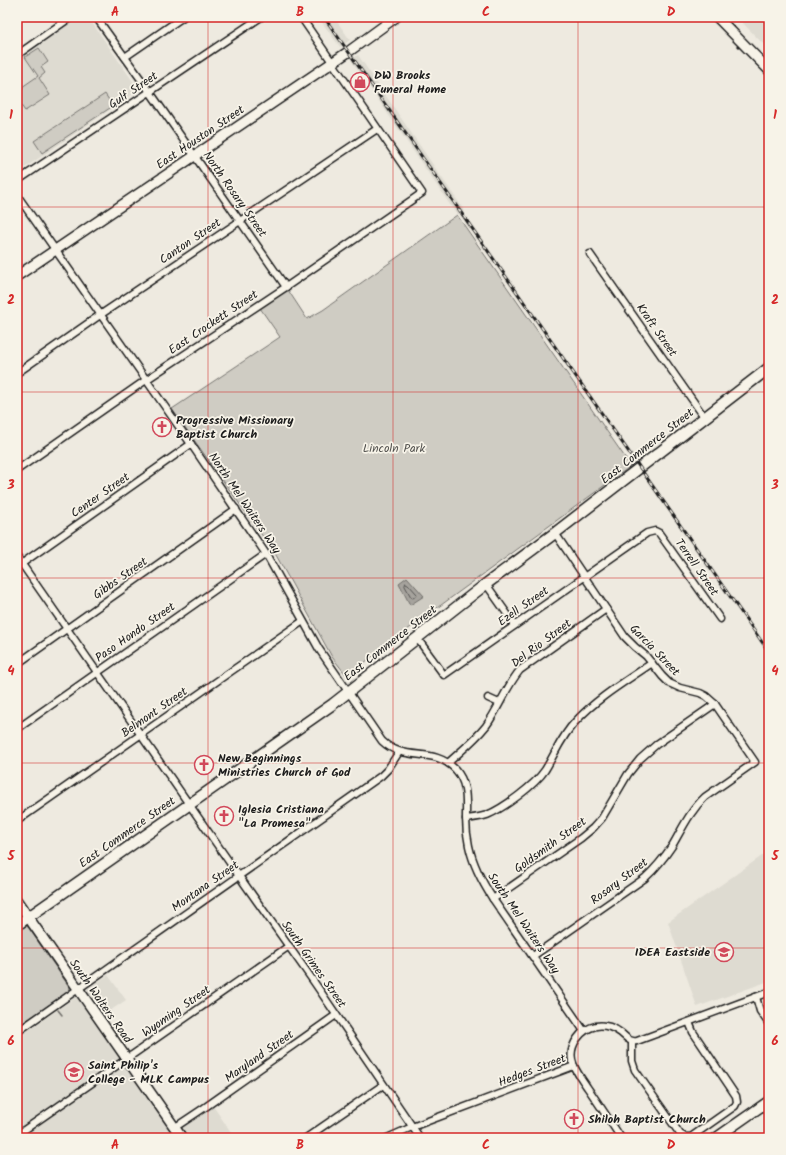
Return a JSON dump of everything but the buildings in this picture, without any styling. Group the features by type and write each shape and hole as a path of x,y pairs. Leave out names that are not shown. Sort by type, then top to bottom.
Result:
{"main road":[{"name":"East Houston Street","path":"17,276 332,63 396,17"},
{"path":"716,17 769,70"},
{"name":"East Commerce Street","path":"17,925 333,704 486,584 555,533 769,368"},
{"name":"South Walters Road","path":"17,901 182,1138"},
{"path":"716,1138 769,1101"}],"street":[{"path":"17,54 71,17"},
{"name":"North Rosary Street","path":"96,17 286,287"},
{"path":"125,57 183,17"},
{"name":"Gulf Street","path":"17,181 261,17"},
{"path":"301,17 377,129"},
{"name":"East Crockett Street","path":"17,470 146,380 286,287 422,193 377,129"},
{"name":"Canton Street","path":"17,373 100,315 377,129"},
{"name":"North Mel Waiters Way","path":"17,195 266,554 319,649 348,692"},
{"name":"Kraft Street","path":"590,254 705,418"},
{"name":"Center Street","path":"20,565 191,444"},
{"name":"Gibbs Street","path":"17,664 236,509"},
{"name":"Ezell Street","path":"417,638 444,675 647,533 655,531"},
{"name":"Terrell Street","path":"655,531 659,533 720,619"},
{"name":"Garcia Street","path":"555,533 625,637 646,656 669,683 680,688 700,692 715,704 756,762"},
{"name":"Paso Hondo Street","path":"17,729 266,554"},
{"name":"South Grimes Street","path":"17,557 20,565 98,672 238,876 289,946 420,1138"},
{"path":"486,584 515,625"},
{"name":"Del Rio Street","path":"448,763 486,726 514,677 520,670 606,609"},
{"name":"Belmont Street","path":"17,821 304,621"},
{"path":"466,819 494,812 530,787 545,770 564,736 575,722 595,703 652,664"},
{"name":"South Mel Waiters Way","path":"348,692 382,740 388,746 400,752 430,756 440,759 448,763 459,775 465,788 467,835 473,860 479,876 493,899 584,1031"},
{"path":"488,698 499,703"},
{"name":"Goldsmith Street","path":"493,899 581,838 593,828 607,811 628,774 640,759 657,744 715,704"},
{"name":"Montana Street","path":"17,1032 381,776 400,752"},
{"name":"Rosary Street","path":"533,956 645,878 667,854 688,817 699,803 756,762"},
{"name":"Wyoming Street","path":"17,1136 126,1058 289,946"},
{"path":"584,1031 596,1026 609,1027 621,1033 632,1042 637,1041 769,992"},
{"path":"756,997 760,1011 769,1024"},
{"name":"Maryland Street","path":"174,1128 336,1015"},
{"path":"632,1042 632,1061 635,1070 680,1134 685,1137 691,1136 735,1106 737,1102 736,1096 693,1032 689,1022"},
{"name":"Hedges Street","path":"387,1138 412,1127 574,1066 572,1061 573,1048 578,1037 584,1031"},
{"path":"574,1066 621,1138"},
{"path":"306,1138 383,1085"}],"shaded area":[{"path":"78,17 88,17 139,90 17,173 17,60"},
{"path":"318,17 334,17 350,40 340,47"},
{"path":"737,17 769,17 769,51 767,48"},
{"path":"358,55 464,210 457,215 351,60"},
{"name":"IDEA Eastside","path":"769,851 769,981 697,1007 668,922"},
{"name":"Saint Philip's College - MLK Campus","path":"108,975 126,1000 95,1021 173,1133 213,1106 235,1138 17,1138 17,1038"}],"green space":[{"path":"39,48 48,62 41,67 45,73 39,78 50,95 25,111 17,100 17,93 23,89 22,87 38,76 25,57"},
{"path":"105,94 113,106 42,153 34,141"},
{"name":"Lincoln Park","path":"457,215 631,466 407,630 347,676 332,657 276,555 172,409 280,337 260,308 288,290 307,319 323,310"},
{"path":"26,926 70,988 69,991 17,1027 17,931"}],"water":[{"path":"407,577 424,596 410,605 399,583"}],"waterway":[{"path":"58,1010 62,1015"}],"railway":[{"path":"324,17 769,652"}],"place":[{"name":"DW Brooks Funeral Home","path":"360,82"},
{"name":"Progressive Missionary Baptist Church","path":"162,427"},
{"name":"New Beginnings Ministries Church of God","path":"204,765"},
{"name":"Iglesia Cristiana \"La Promesa\"","path":"224,816"},
{"name":"IDEA Eastside","path":"724,952"},
{"name":"Saint Philip's College - MLK Campus","path":"74,1072"},
{"name":"Shiloh Baptist Church","path":"574,1119"}]}
